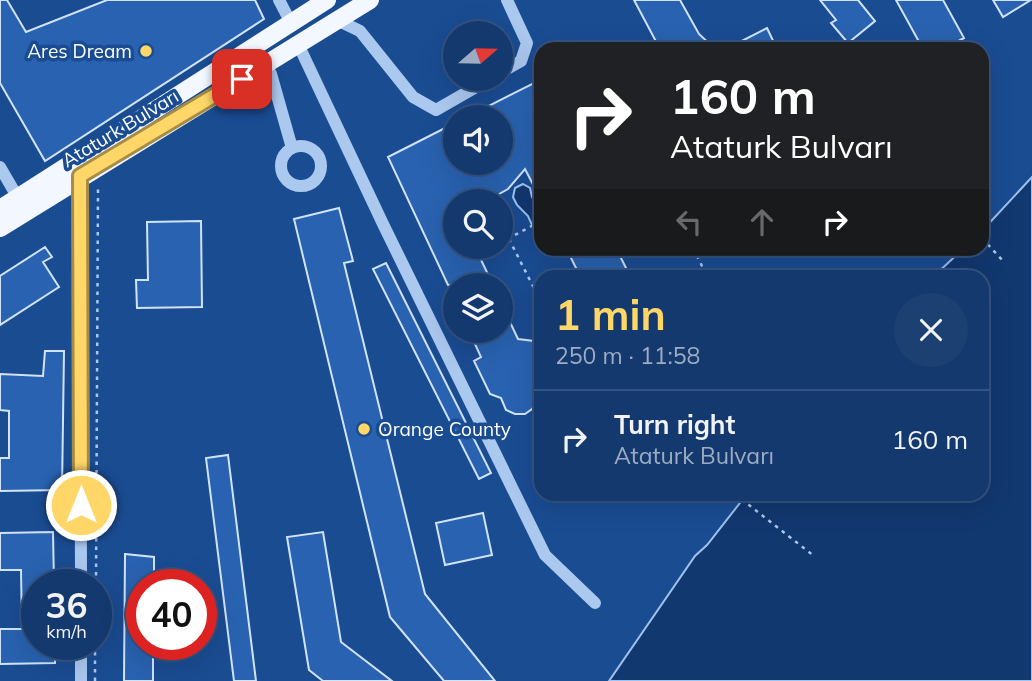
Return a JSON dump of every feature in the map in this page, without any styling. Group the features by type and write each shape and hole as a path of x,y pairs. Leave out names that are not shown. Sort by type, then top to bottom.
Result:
{"main road":[{"name":"Ataturk Bulvarı","path":"0,209 327,0"},
{"name":"Ataturk Bulvarı","path":"0,228 89,176 370,0"}],"street":[{"path":"279,0 291,23"},
{"path":"507,0 527,43 521,61 513,66"},
{"path":"337,20 360,31 413,97 436,110 470,91"},
{"path":"298,44 545,555 595,603"},
{"path":"266,65 292,148"},
{"path":"80,158 89,176 81,569"},
{"path":"0,167 18,198"},
{"path":"81,660 82,681"}],"path":[{"path":"89,176 96,569"},
{"path":"513,237 534,225"},
{"path":"989,245 1004,262"},
{"path":"513,247 534,288"},
{"path":"744,501 814,556"},
{"path":"95,681 96,660"}],"water":[{"path":"1032,177 1032,681 609,681 695,556 742,501 989,501 989,270 940,270 955,256 989,256 989,223"},
{"path":"523,184 530,188 534,199 534,229 528,216 513,197 515,188"}],"building":[{"path":"0,0 7,0 26,32 107,0 255,0 264,19 45,161 0,83"},
{"path":"634,0 680,0 699,34 708,42 656,42"},
{"path":"820,0 858,0 875,21 847,42 831,23 836,20"},
{"path":"896,0 943,0 964,38 957,42 919,42"},
{"path":"993,0 1031,0 1003,17"},
{"path":"767,28 774,42 740,42"},
{"path":"534,83 534,186 525,169 508,189 443,189 443,259 481,259 487,273 443,274 388,157 443,129 443,175 513,175 513,105 491,105"},
{"name":"Orange County","path":"339,208 353,261 344,263 425,594 495,681 444,681 390,617 294,219"},
{"path":"201,221 202,307 137,308 136,280 148,280 147,222"},
{"path":"45,247 52,257 43,262 59,287 0,325 0,276"},
{"path":"570,256 620,256 627,270 577,270"},
{"path":"386,263 491,473 479,479 373,269"},
{"path":"513,328 518,339 534,341 532,409 525,414 515,414 506,410 501,398 490,394 474,361 481,357 475,343 513,343"},
{"path":"45,351 64,351 62,490 0,491 0,458 9,458 9,411 0,410 0,374 43,376"},
{"path":"228,455 256,681 234,681 206,458"},
{"path":"483,513 492,555 445,565 436,523"},
{"path":"53,532 54,569 0,570 0,533"},
{"path":"323,532 341,642 392,681 323,681 309,670 287,537"},
{"path":"125,554 154,557 154,569 126,569 126,660 153,660 153,681 124,681"},
{"path":"0,629 21,629 21,660 55,660 55,663 0,664"}],"place":[{"name":"Ares Dream","path":"146,51"},
{"name":"Orange County","path":"364,429"}],"route":[{"path":"81,505 80,176 242,79"}]}
